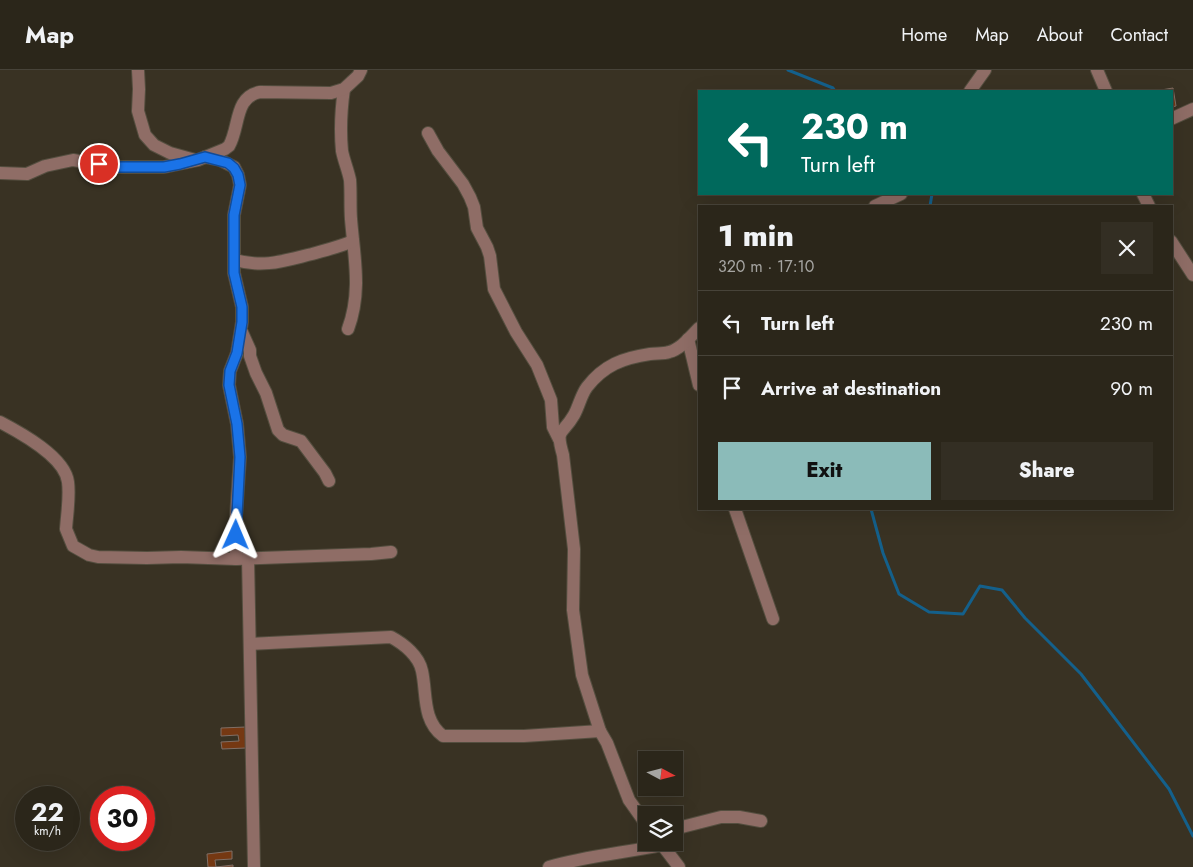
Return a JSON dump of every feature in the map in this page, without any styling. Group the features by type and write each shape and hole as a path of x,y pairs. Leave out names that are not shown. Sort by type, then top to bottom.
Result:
{"street":[{"path":"138,70 138,111 145,135 154,145 170,153 228,163 238,175 240,185 234,215 234,273 242,307 241,330 237,353 229,378 237,424 240,457 236,517 251,644 254,867"},
{"path":"0,173 27,174 46,166 73,160 115,167 164,167 201,159 229,146 244,100 250,94 260,92 331,93 344,89 358,76 361,70"},
{"path":"971,90 986,70"},
{"path":"1097,70 1106,90"},
{"path":"344,89 341,106 341,135 350,181 350,218 356,283 356,303 348,329"},
{"path":"1173,118 1193,109"},
{"path":"428,133 438,151 463,184 470,197 474,207 477,228 490,256 494,288 516,332 537,365 551,400 553,427 559,439 563,455 574,549 573,610 582,675 600,731 607,742 629,800 638,813"},
{"path":"877,205 899,195"},
{"path":"234,260 258,264 283,262 333,250 353,241"},
{"path":"1173,244 1193,275"},
{"path":"559,439 563,428 577,409 586,388 611,364 631,357 669,352 678,348 698,329"},
{"path":"241,330 250,350 250,356 256,373 266,393 278,430 283,435 301,441 329,481"},
{"path":"688,339 698,381"},
{"path":"0,422 32,440 61,466 68,482 66,529 70,542 80,550 98,557 181,556 242,558 390,552"},
{"path":"734,510 773,620"},
{"path":"251,644 392,637 401,642 419,662 422,671 426,706 431,721 435,730 444,736 524,736 600,731"},
{"path":"683,827 721,817 739,817 761,821"},
{"path":"549,867 638,848"},
{"path":"666,851 679,867"}],"building":[{"path":"1173,88 1176,106 1173,107 1173,90 1161,90"},
{"path":"246,727 246,748 222,749 221,742 239,741 238,735 221,736 221,728"},
{"path":"232,851 232,859 215,860 216,867 208,867 207,854"},
{"path":"233,865 233,867 216,867"}],"waterway":[{"path":"788,70 834,90"},
{"path":"930,205 932,195"},
{"path":"871,510 883,553 899,594 929,612 963,614 980,586 1002,590 1025,618 1081,674 1169,789 1193,836"}],"route":[{"path":"99,164 115,167 164,167 205,157 228,163 238,175 240,185 234,215 233,235 234,273 242,307 242,322 237,353 229,378 237,424 240,457 236,535"}]}
